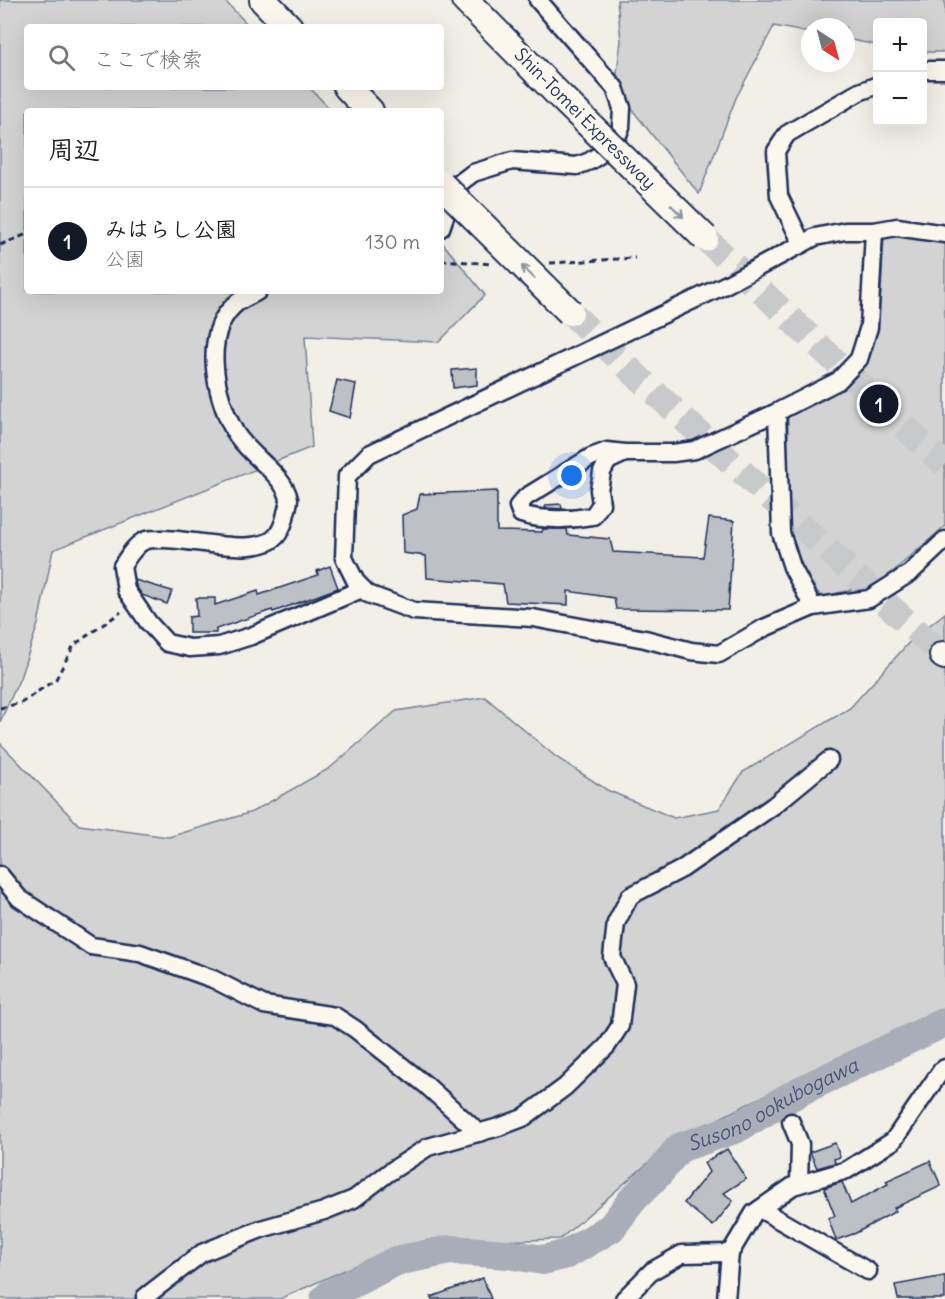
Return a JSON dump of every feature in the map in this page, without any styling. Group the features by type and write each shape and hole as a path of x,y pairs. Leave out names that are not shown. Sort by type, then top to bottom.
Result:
{"highway":[{"path":"263,0 286,24"},
{"name":"Shin-Tomei Expressway","path":"465,0 705,238"},
{"path":"350,90 367,108"},
{"path":"444,187 570,312"}],"street":[{"path":"444,219 461,182 472,174 512,161 577,166 605,151 615,140 621,127 622,108 615,88 538,0"},
{"path":"927,70 945,70"},
{"path":"802,244 779,196 776,151 787,134 859,92 873,87"},
{"path":"945,234 897,227 874,231 845,231 815,237 725,285 369,454 347,476 344,558 356,582 368,594 414,611 533,618 645,639 691,651 719,654 764,628 813,608 869,599 910,573 945,540"},
{"path":"625,453 608,461 605,466 599,490 601,504 593,516 580,519 541,518 521,514 518,506 526,497 591,457 607,452 672,453 695,450 838,381 859,359 869,327 874,231"},
{"path":"253,294 238,302 224,318 214,346 222,402 236,433 254,456 283,485 289,500 277,535 260,545 237,548 169,538 146,540 132,550 122,566 126,590 148,622 168,643 190,648 219,646 251,636 362,588"},
{"path":"777,412 781,533 792,567 813,608"},
{"path":"145,1298 202,1253 261,1230 324,1211 354,1199 428,1147 523,1118 565,1087 607,1046 620,1026 625,984 612,957 616,923 630,896 682,869 774,806 829,760"},
{"path":"0,875 20,898 91,946 140,953 213,979 264,1005 335,1016 426,1085 479,1133"},
{"path":"726,1299 730,1254 754,1213 792,1186 847,1170 894,1141 945,1068"},
{"path":"791,1122 800,1144 799,1185"},
{"path":"760,1209 868,1271"},
{"path":"624,1299 652,1271 682,1254 730,1254"}],"path":[{"path":"0,245 24,235"},
{"path":"0,708 21,703 56,679 75,645 135,603"}],"shaded area":[{"path":"0,0 224,0 247,24 24,24 24,90 312,90 329,108 24,108 24,294 444,294 444,245 485,295 439,342 305,336 312,447 53,550 38,624 20,678 0,722"},
{"path":"617,0 945,0 945,52 927,52 927,18 873,18 873,44 855,41 855,18 801,18 801,31 774,26 736,98 699,194 615,88 621,41"},
{"path":"898,232 945,239 945,526 880,583 821,597 793,555 787,530 788,417 843,387 859,374 867,362 877,329 884,239"},
{"path":"945,613 945,1017 820,1067 670,1144 560,1239 429,1243 367,1260 280,1299 0,1299 0,743 79,825 169,837 252,812 330,768 396,711 485,697 556,757 607,790 674,818 719,809 743,772 850,708 912,639"}],"building":[{"path":"477,368 477,385 453,388 452,370"},
{"path":"337,380 356,384 350,418 329,411"},
{"path":"497,491 497,531 542,532 543,529 567,529 568,535 610,539 613,552 703,557 709,518 734,521 728,610 616,609 614,598 568,591 568,605 506,602 503,584 427,578 426,556 403,553 402,515 417,509 420,494"},
{"path":"561,504 562,509 545,508 546,505"},
{"path":"330,566 338,588 273,612 272,610 216,629 216,633 189,633 189,617 197,616 196,598 215,598 215,605 258,591 259,595 318,575 317,571"},
{"path":"135,580 172,591 167,604 142,595"},
{"path":"835,1143 840,1157 834,1159 835,1163 817,1168 810,1152"},
{"path":"727,1149 746,1179 724,1193 733,1201 713,1226 684,1203 709,1172 704,1163"},
{"path":"930,1161 941,1186 894,1208 896,1211 856,1233 836,1240 828,1218 835,1216 824,1188 842,1182 851,1204 888,1184 886,1181"},
{"path":"945,1276 945,1299 898,1299 895,1285"},
{"path":"483,1278 491,1299 431,1299 431,1297"}],"waterway":[{"name":"Susono ookubogawa","path":"325,1299 396,1261 450,1250 508,1254 543,1260 567,1254 611,1228 633,1199 659,1173 679,1148 737,1128 800,1091 945,1022"}],"tunnel":[{"path":"705,238 945,465"},
{"path":"570,312 641,380 943,655"}],"place":[{"name":"みはらし公園","path":"879,404"}]}
